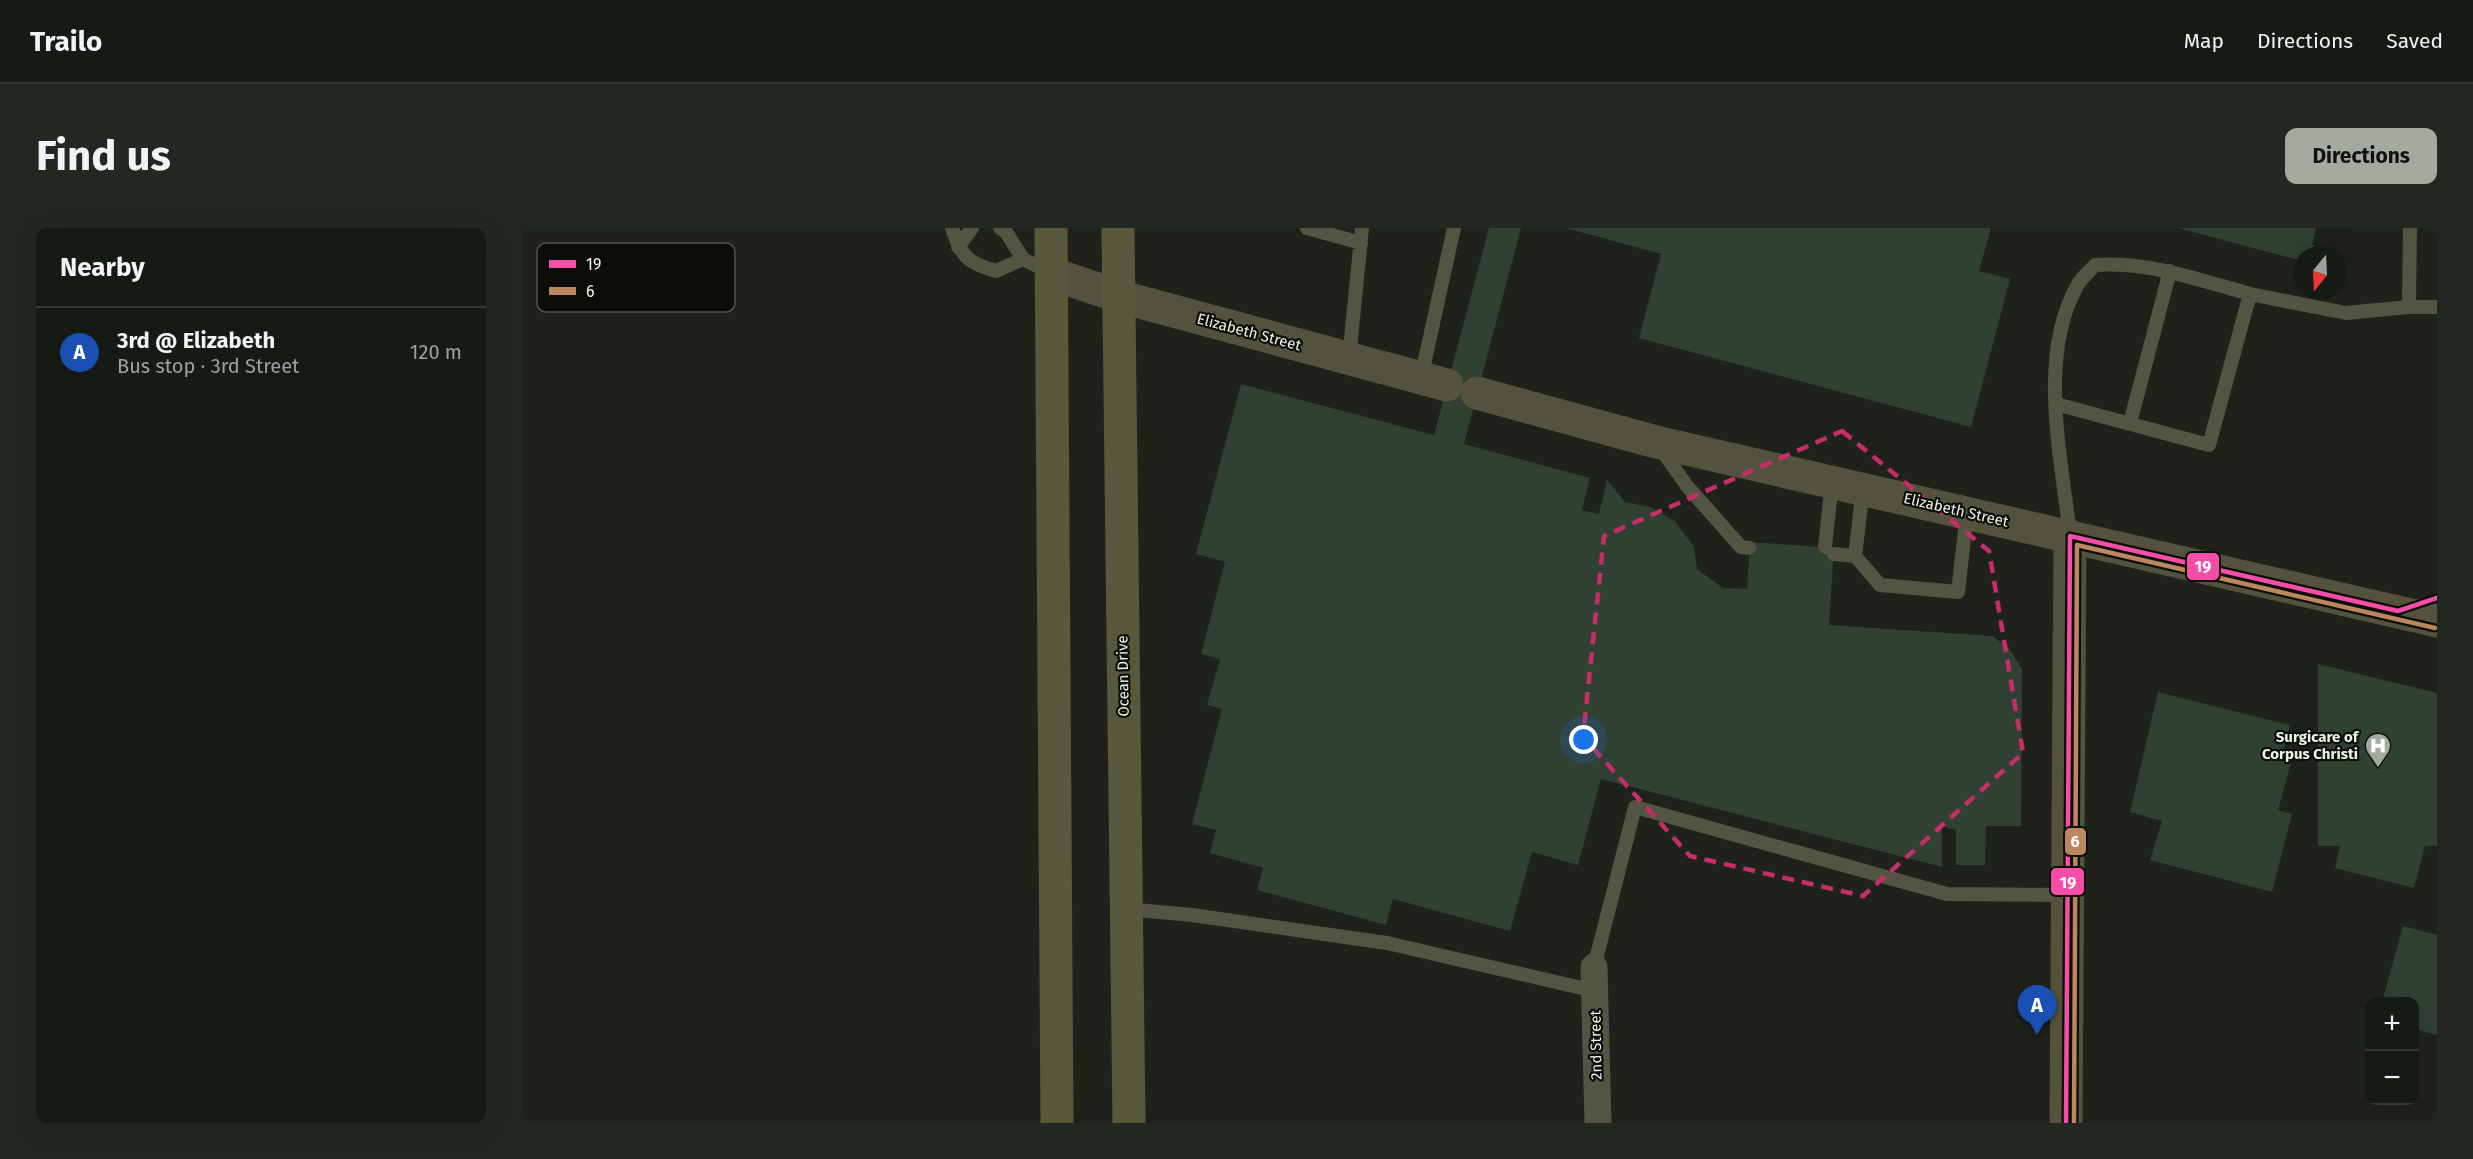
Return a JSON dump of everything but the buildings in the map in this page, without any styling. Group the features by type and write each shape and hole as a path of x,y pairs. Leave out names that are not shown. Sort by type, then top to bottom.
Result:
{"main road":[{"path":"1051,228 1057,1123"},
{"name":"Ocean Drive","path":"1118,228 1129,1123"},
{"name":"Elizabeth Street","path":"1053,274 1118,296 1656,442 2437,621"},
{"path":"2066,1123 2070,536"},
{"path":"2398,611 2437,598"}],"street":[{"name":"2nd Street","path":"1595,979 1598,1123"}],"lane":[{"path":"952,228 958,247 972,264 996,271 1023,259"},
{"path":"958,247 972,228"},
{"path":"1000,228 1006,232 1023,259 1053,274"},
{"path":"1307,228 1361,243"},
{"path":"1349,358 1362,228"},
{"path":"1448,385 1454,228"},
{"path":"2409,307 2410,228"},
{"path":"2070,536 2055,404 2058,341 2077,284 2095,265 2120,263 2170,271 2250,294 2346,313 2409,307 2437,307"},
{"path":"2130,423 2170,271"},
{"path":"2055,404 2209,445 2250,294"},
{"path":"1656,442 1687,486 1741,547 1749,548"},
{"path":"1848,485 1829,550 1855,556"},
{"path":"1848,485 1855,556 1880,585 1958,592 1967,513"},
{"path":"1126,909 1192,915 1387,943 1595,979 1635,807 1947,894 2068,895"}],"highlighted area":[{"path":"1842,431 1989,551 2023,753 1863,896 1690,856 1583,737 1604,536"}],"transit line":[{"name":"19","path":"2066,1123 2070,536 2398,611 2437,598"},
{"name":"6","path":"2074,1123 2077,545 2435,628"}],"place":[{"name":"Surgicare of Corpus Christi","path":"2378,769"},
{"name":"3rd @ Elizabeth","path":"2037,1035"}]}
